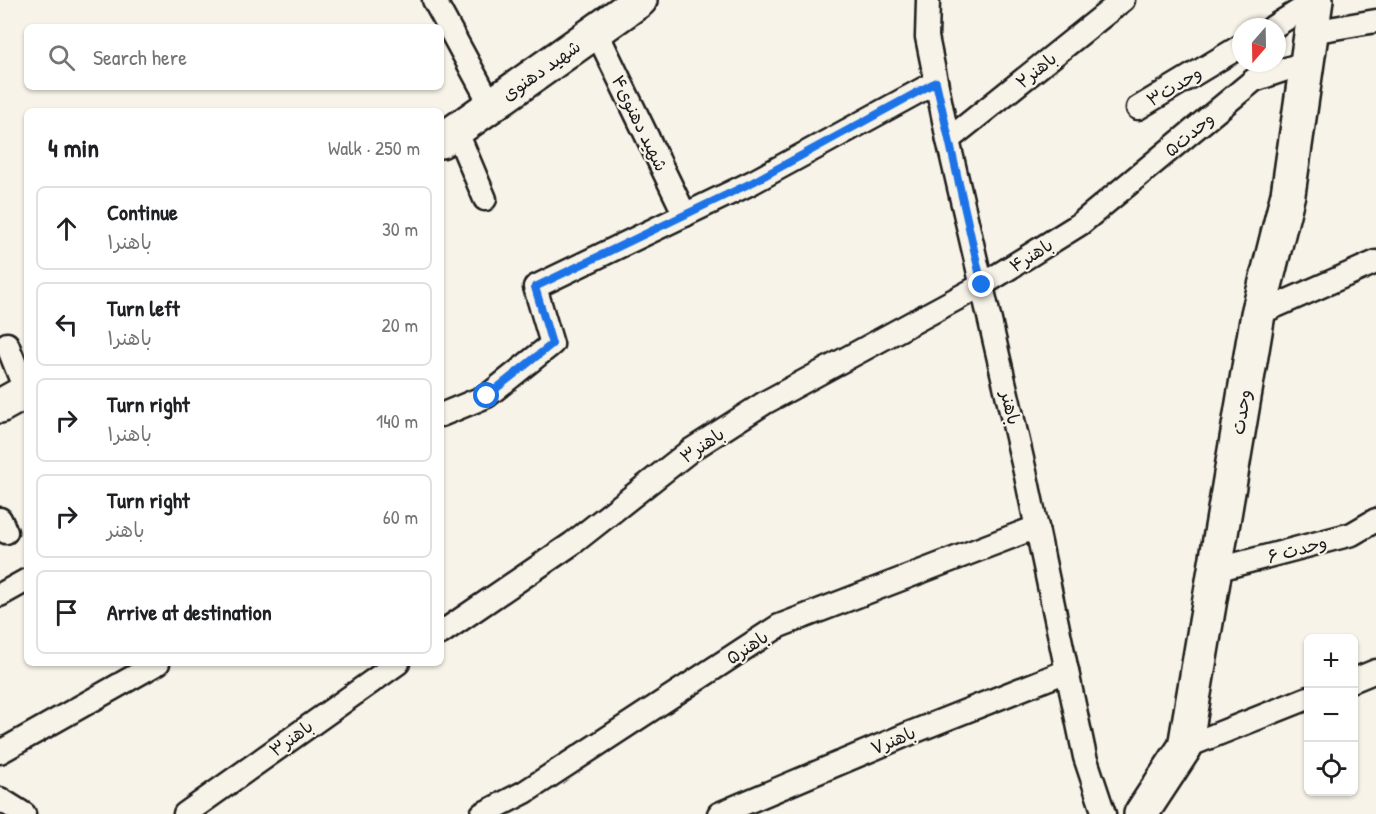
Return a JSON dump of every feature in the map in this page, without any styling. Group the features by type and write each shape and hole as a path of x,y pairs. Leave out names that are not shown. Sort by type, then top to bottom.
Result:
{"street":[{"path":"434,0 491,105"},
{"name":"شهید دهنوی","path":"449,135 640,0"},
{"name":"باهنر","path":"928,0 927,37 948,140 1037,527 1085,757 1104,814"},
{"name":"باهنر۲","path":"948,140 1123,0"},
{"path":"1286,26 1376,21"},
{"name":"وحدت۵","path":"1080,224 1254,80 1312,24"},
{"name":"وحدت","path":"1141,814 1185,747 1258,314 1288,194 1312,24"},
{"name":"شهید دهنوی۴","path":"596,31 685,215"},
{"name":"وحدت۳","path":"1138,108 1232,51"},
{"path":"444,414 487,396 552,344 535,287 753,182 936,82"},
{"path":"449,135 485,199"},
{"name":"باهنر۴","path":"982,285 1080,224"},
{"path":"1258,314 1376,262"},
{"name":"باهنر۳","path":"444,631 573,543 691,450 766,402 982,285"},
{"path":"7,344 18,396"},
{"name":"وحدت ۶","path":"1215,570 1352,534 1376,520"},
{"name":"باهنر۵","path":"482,814 525,792 779,626 1037,527"},
{"path":"0,595 24,582"},
{"path":"0,752 153,666"},
{"name":"باهنر۳","path":"185,814 394,666"},
{"name":"باهنر۷","path":"719,814 913,732 1068,671"},
{"path":"1358,678 1376,671"},
{"path":"1185,747 1304,700"},
{"path":"0,799 24,814"}],"route":[{"path":"487,396 552,344 535,287 753,182 936,82 982,285"}]}
